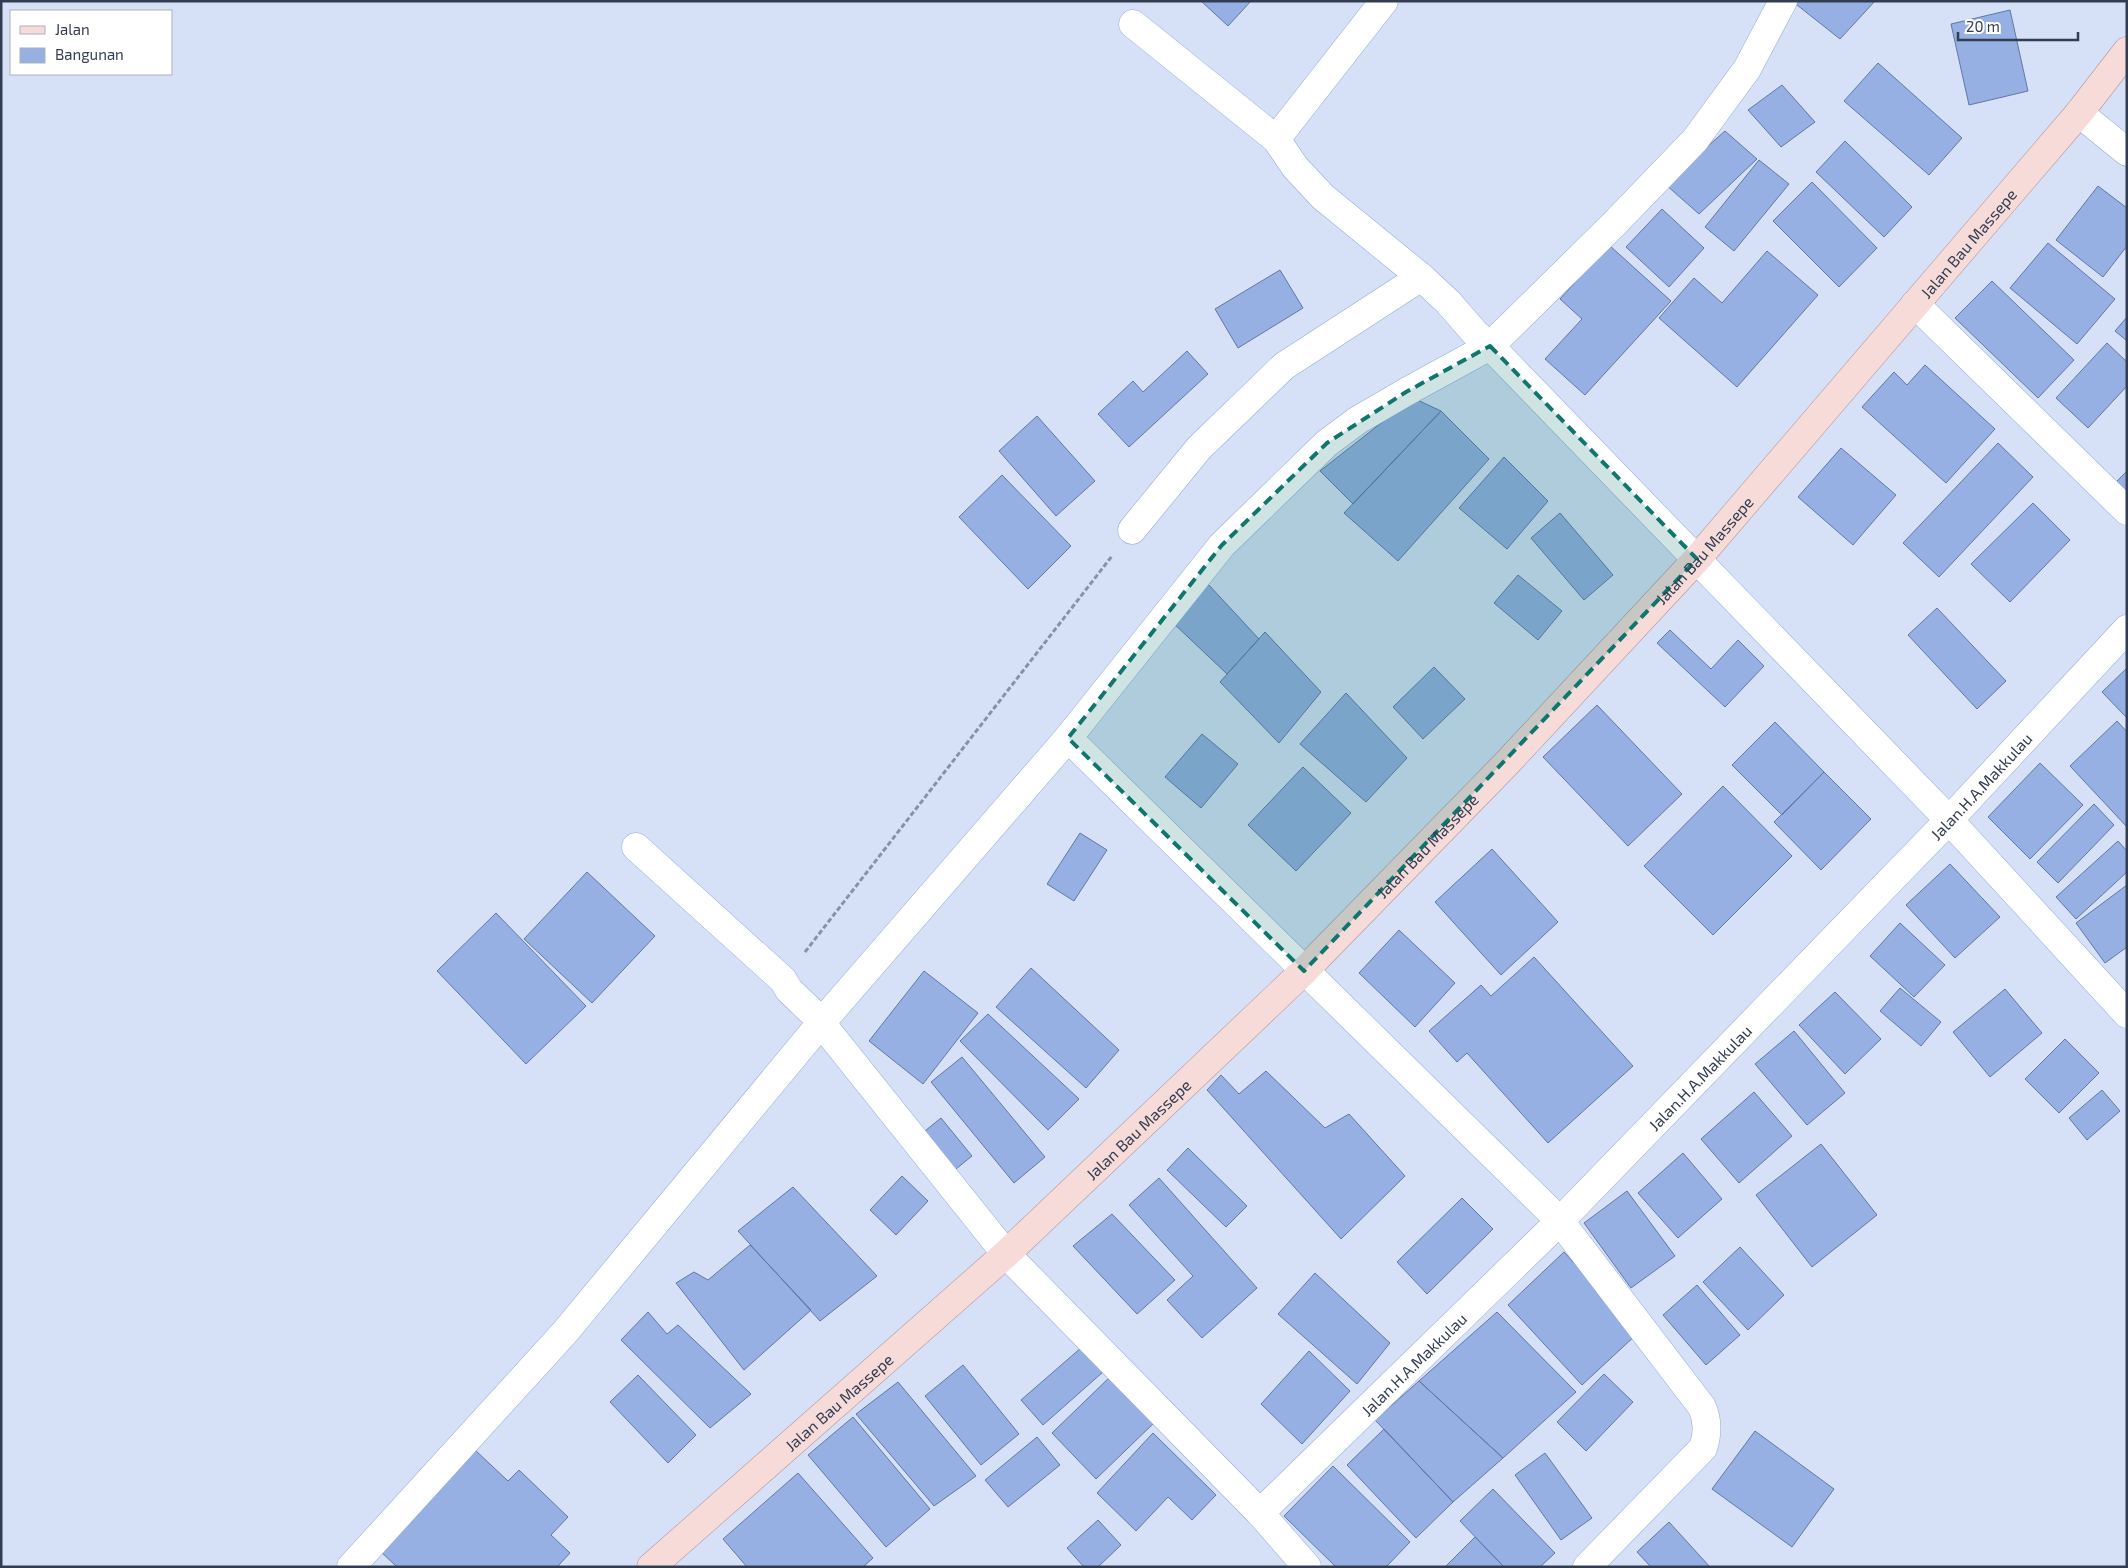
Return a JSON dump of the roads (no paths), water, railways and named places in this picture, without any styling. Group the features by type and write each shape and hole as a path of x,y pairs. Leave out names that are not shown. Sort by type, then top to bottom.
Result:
{"main road":[{"name":"Jalan Bau Massepe","path":"651,1567 1006,1254 1304,971 1507,763 1697,558 2079,113 2127,51"}],"street":[{"path":"1276,139 1384,1"},
{"path":"351,1567 566,1331 817,1018 1068,738 1222,544 1327,443 1358,420 1406,392 1483,339 1614,224 1695,140 1747,69 1783,1"},
{"path":"1134,24 1276,139 1295,167 1323,197 1421,277 1448,302 1949,820 2127,1014"},
{"path":"2079,113 2127,152"},
{"path":"1132,530 1199,448 1284,366 1421,277"},
{"path":"1915,304 2127,511"},
{"name":"Jalan.H.A.Makkulau","path":"1260,1513 1560,1221 1949,820 2127,629"},
{"path":"1068,738 1560,1221 1693,1394 1707,1419 1706,1437 1702,1448 1587,1567"},
{"path":"636,848 786,985 817,1018 1006,1254 1260,1513 1307,1567"}]}
